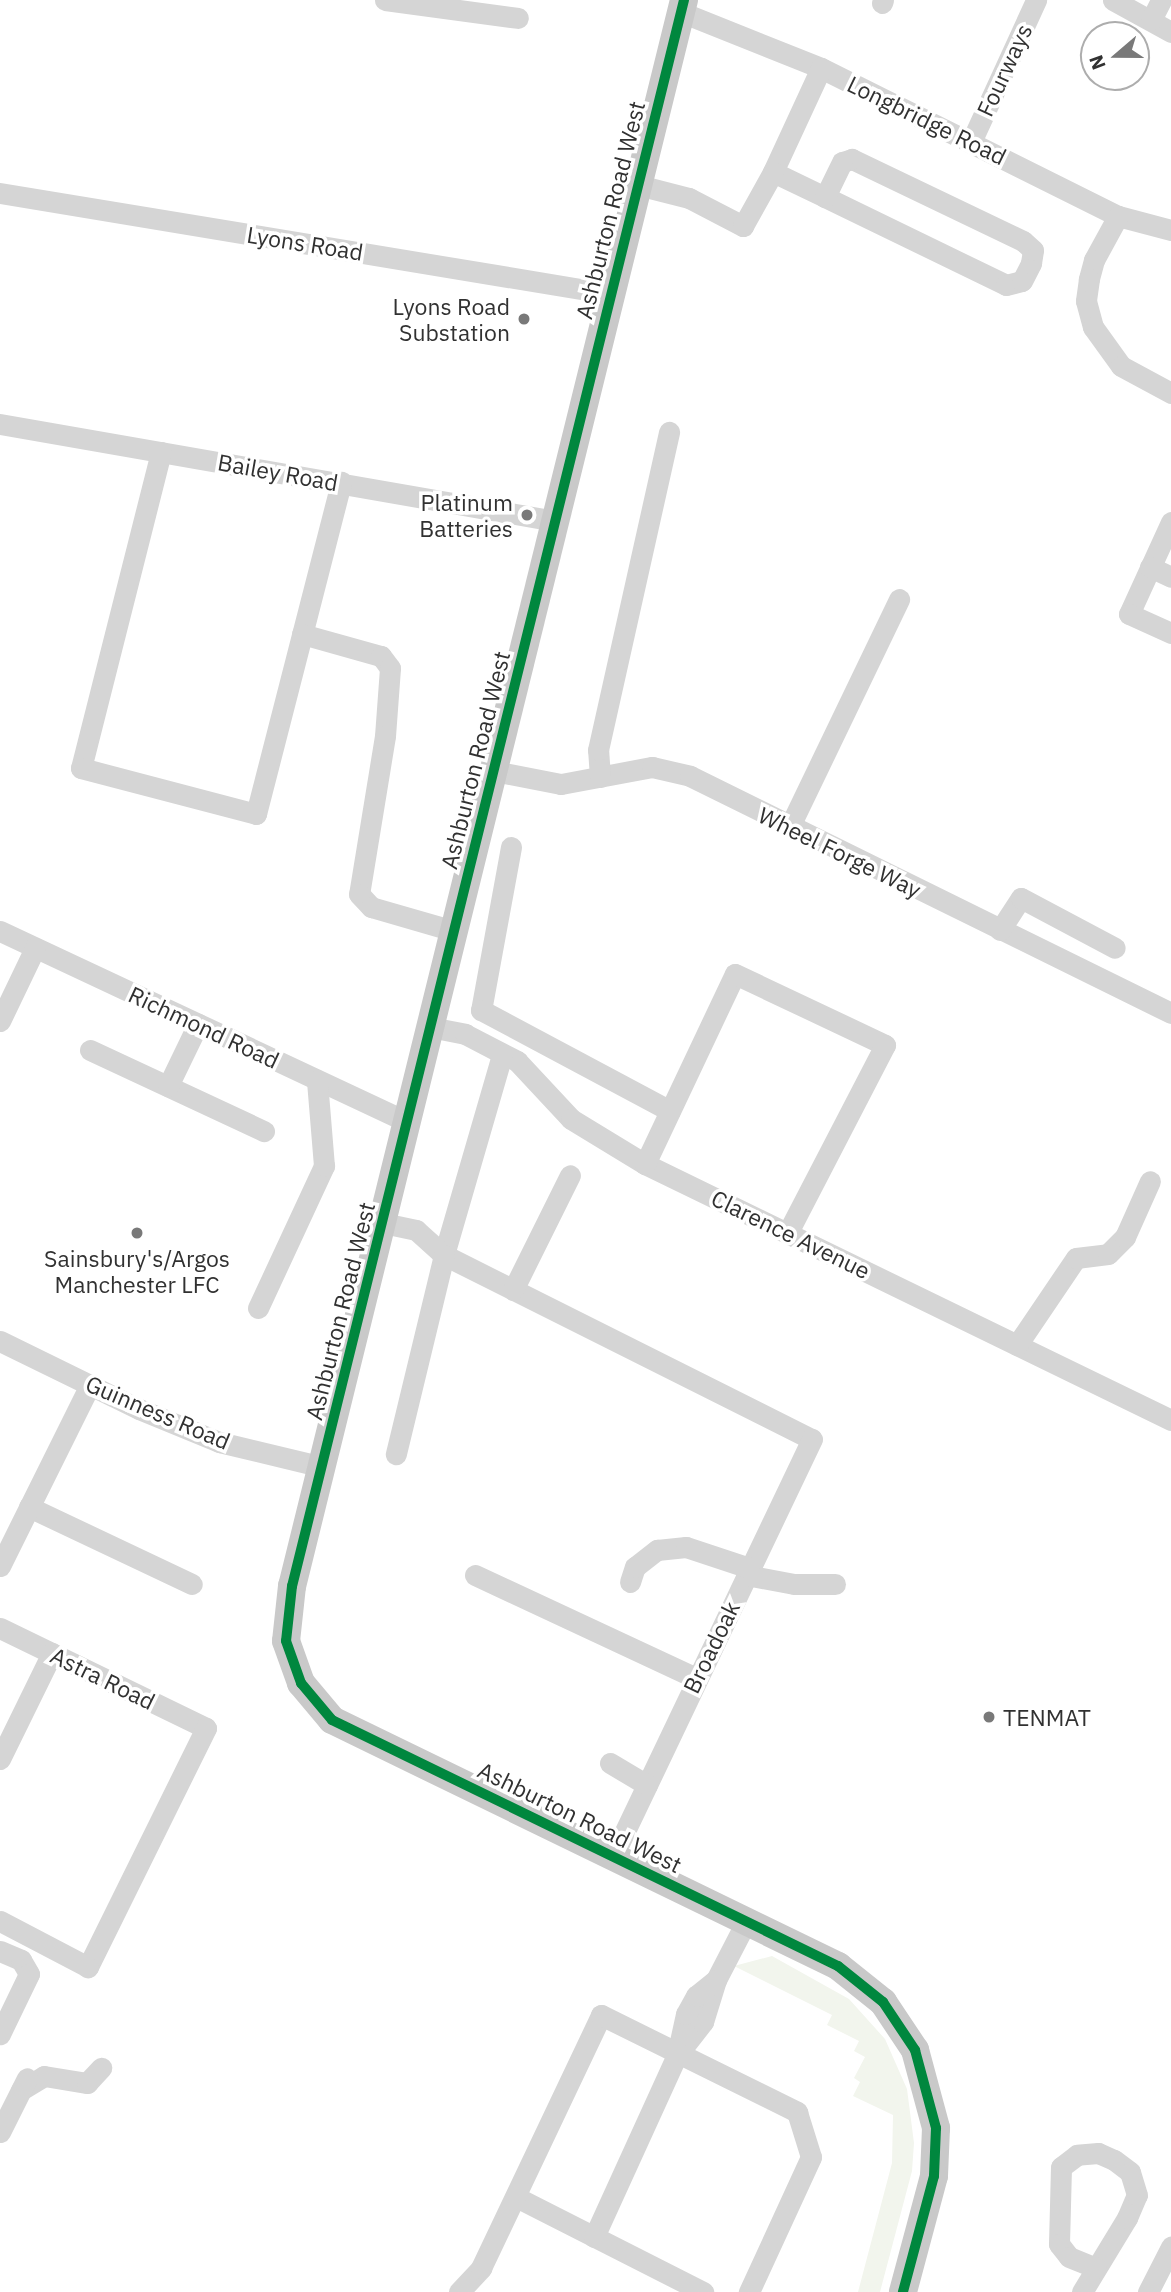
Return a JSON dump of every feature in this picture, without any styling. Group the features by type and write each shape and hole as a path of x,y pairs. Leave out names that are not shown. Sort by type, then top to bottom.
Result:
{"main road":[{"name":"Ashburton Road West","path":"682,6 286,1617 292,1663 315,1703 331,1720 747,1920 861,1981 883,2002 915,2050 933,2102 937,2151 903,2292"}],"street":[{"path":"385,0 518,18"},
{"name":"Fourways","path":"972,141 1036,0"},
{"path":"1113,0 1171,32"},
{"path":"1151,20 1161,0"},
{"name":"Longbridge Road","path":"682,6 821,68 1118,216 1171,230"},
{"path":"638,185 689,198 743,226 773,172 821,68"},
{"path":"773,172 1006,285 1022,281 1031,263 1033,250 1023,241 852,159 842,162 825,197"},
{"name":"Lyons Road","path":"0,193 611,294"},
{"path":"1118,216 1094,260 1089,279 1086,301 1093,327 1121,366 1171,393"},
{"name":"Bailey Road","path":"0,424 555,521"},
{"path":"600,777 598,750 669,432"},
{"path":"161,452 81,768 256,814 341,482"},
{"path":"1171,522 1129,614 1171,633"},
{"path":"1150,568 1171,577"},
{"path":"789,828 899,599"},
{"path":"302,634 381,656 390,668 385,736 358,885 363,902 454,931"},
{"name":"Wheel Forge Way","path":"494,771 561,784 652,767 672,770 1171,1013"},
{"path":"512,847 481,1010 670,1111"},
{"path":"1000,930 1021,898 1115,948"},
{"name":"Richmond Road","path":"0,931 407,1122"},
{"path":"0,1021 35,947"},
{"path":"645,1164 735,974 885,1045 788,1232"},
{"path":"168,1086 198,1024"},
{"name":"Clarence Avenue","path":"430,1027 465,1034 517,1061 570,1119 645,1164 1171,1420"},
{"path":"90,1050 264,1132"},
{"path":"396,1454 444,1255 502,1055"},
{"path":"258,1308 324,1166 317,1080"},
{"path":"383,1223 416,1230 444,1255 513,1290 570,1175"},
{"path":"1017,1345 1076,1258 1108,1254 1125,1237 1150,1181"},
{"name":"Broadoak","path":"513,1290 811,1438 612,1856"},
{"name":"Guinness Road","path":"0,1341 90,1385 219,1442 323,1467"},
{"path":"0,1566 90,1385"},
{"path":"29,1507 192,1584"},
{"path":"630,1582 635,1567 657,1550 686,1547 747,1572 794,1584 835,1584"},
{"path":"475,1575 696,1678"},
{"name":"Astra Road","path":"0,1628 206,1728 88,1967 0,1921"},
{"path":"0,1759 52,1653"},
{"path":"610,1763 647,1784"},
{"path":"594,2237 677,2055 686,2014 696,1996 716,1980 747,1920"},
{"path":"0,1951 21,1960 29,1974 0,2034"},
{"path":"459,2292 481,2268 601,2015 677,2055 797,2112 811,2157 749,2292"},
{"path":"0,2133 32,2067"},
{"path":"21,2090 44,2076 87,2083 101,2068"},
{"path":"1082,2292 1096,2268 1137,2195 1135,2180 1130,2172 1098,2153 1077,2155 1061,2167 1059,2244 1069,2257 1096,2268"},
{"path":"516,2197 703,2292"},
{"path":"1148,2292 1171,2247"}],"shaded area":[{"path":"772,1956 849,1999 885,2039 907,2089 914,2143 912,2171 880,2292 858,2292 892,2163 893,2115 853,2096 860,2082 854,2078 865,2057 854,2051 859,2041 827,2025 832,2015 734,1966"}],"cycle path":[{"path":"684,0 292,1586 286,1641 301,1683 332,1720 838,1966 883,2002 915,2050 936,2128 934,2176 903,2292"}],"place":[{"name":"Lyons Road Substation","path":"524,319"},
{"name":"Platinum Batteries","path":"527,515"},
{"name":"Sainsbury's/Argos Manchester LFC","path":"137,1233"},
{"name":"TENMAT","path":"989,1717"}]}
